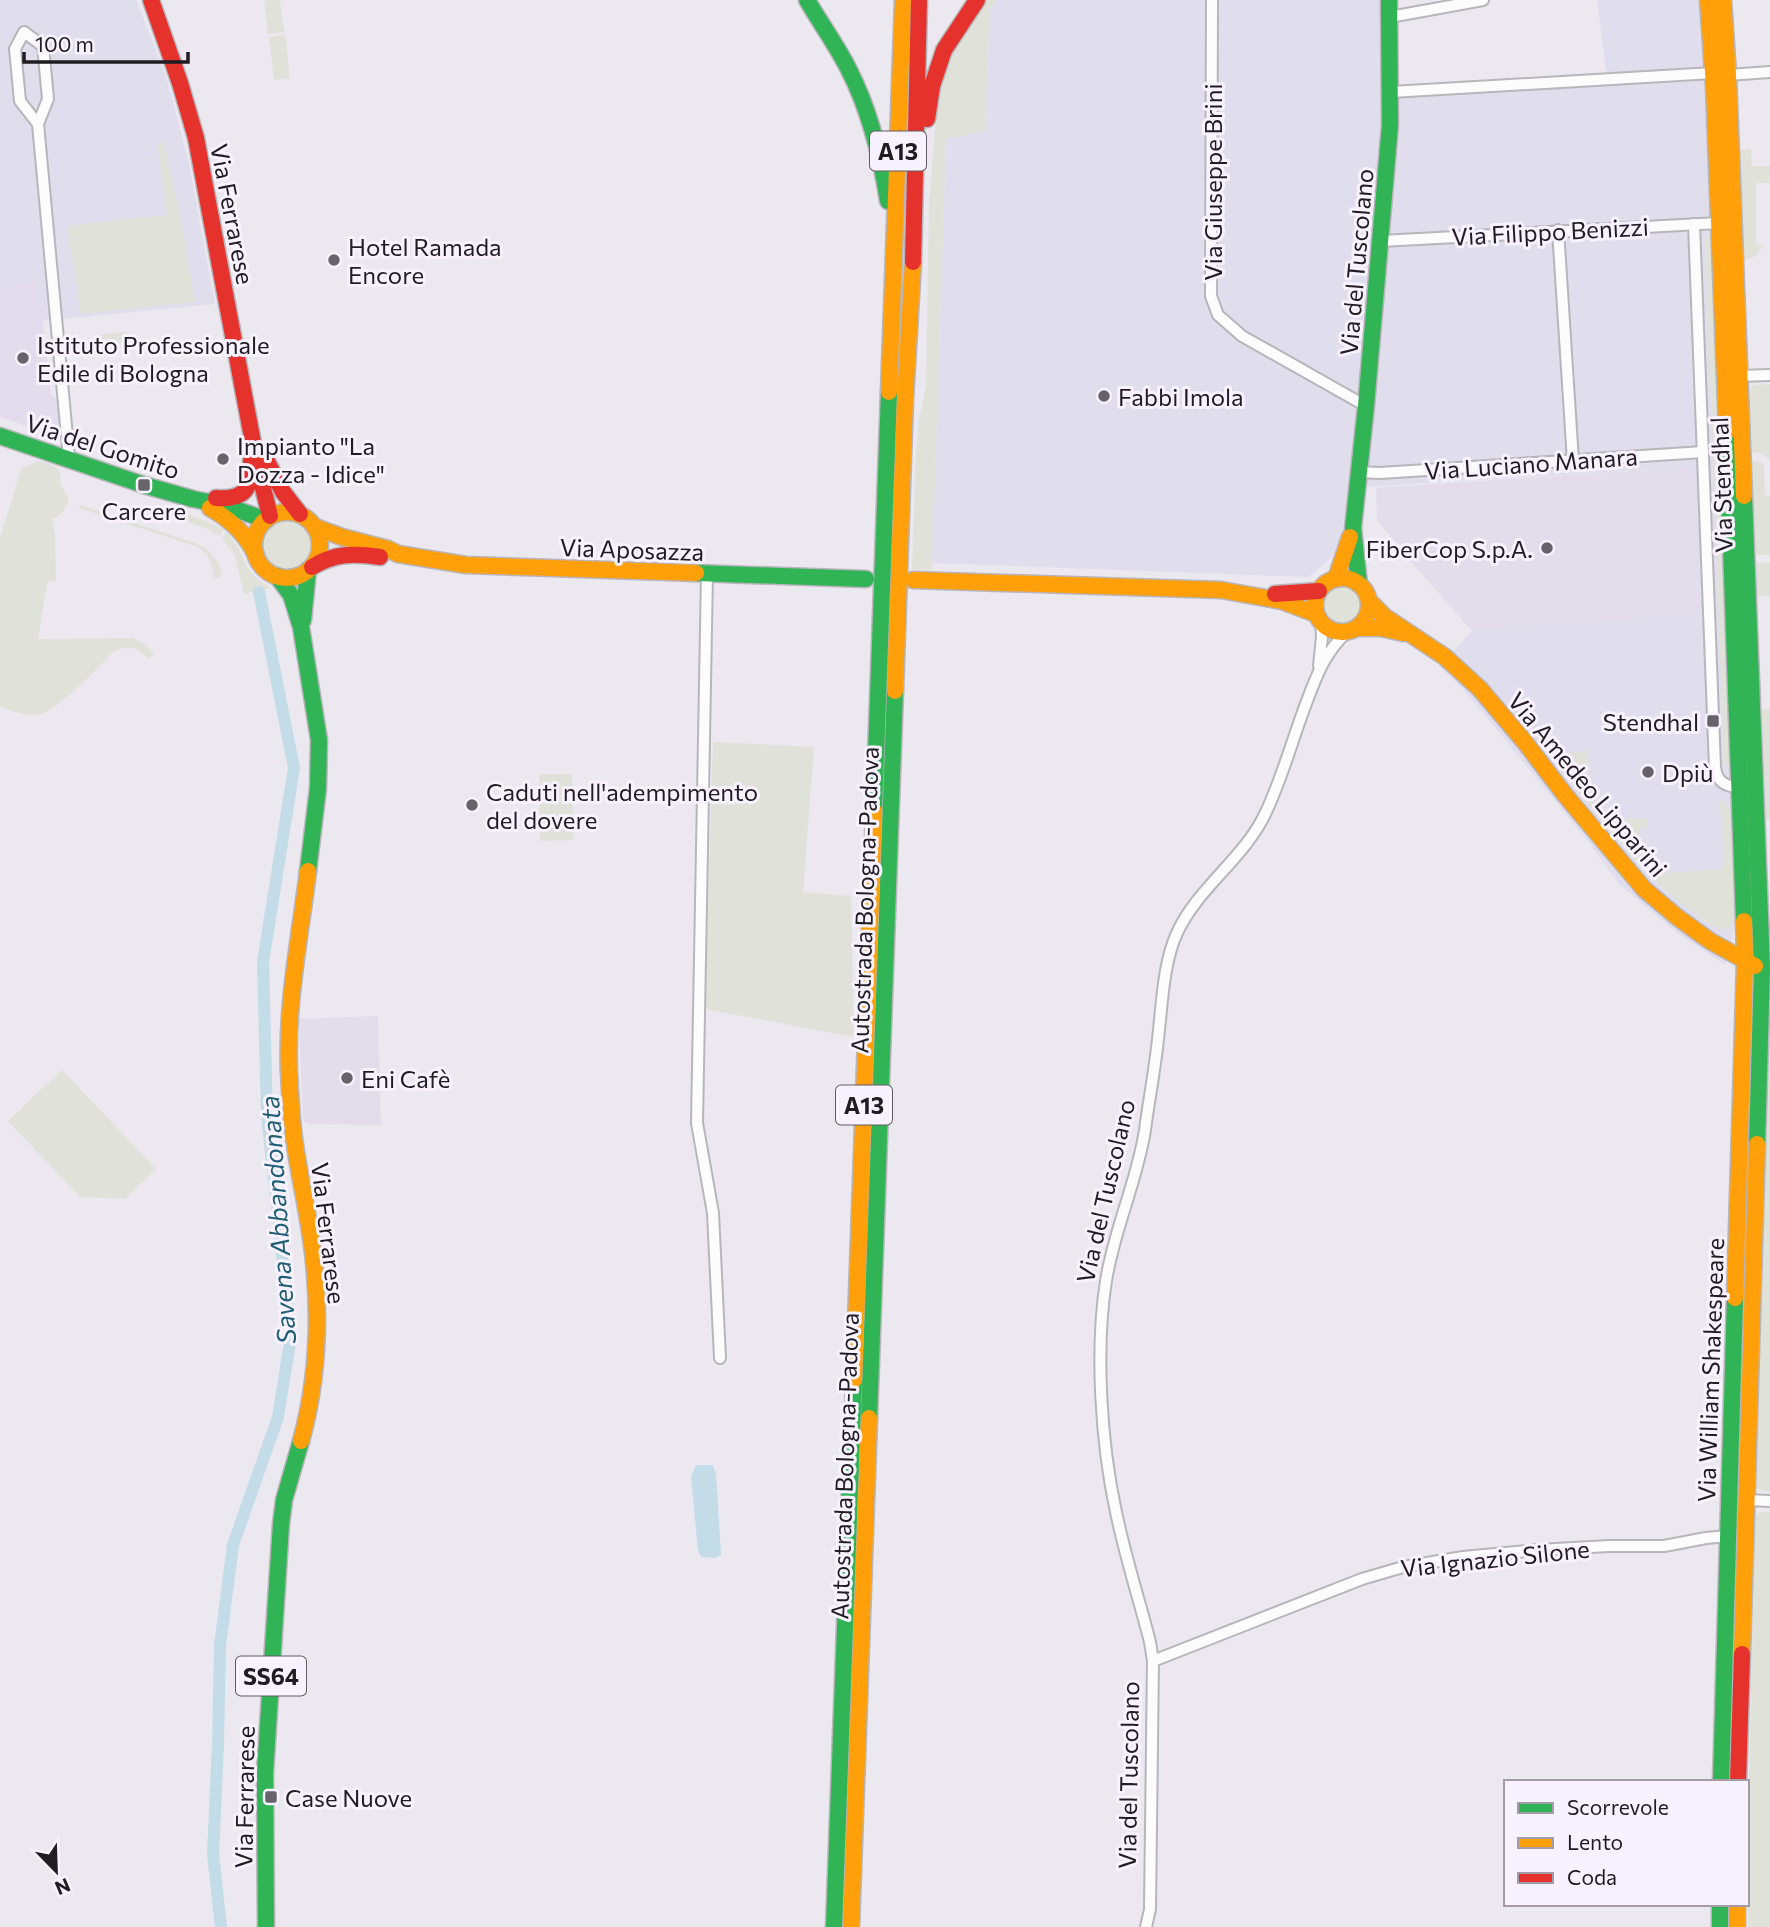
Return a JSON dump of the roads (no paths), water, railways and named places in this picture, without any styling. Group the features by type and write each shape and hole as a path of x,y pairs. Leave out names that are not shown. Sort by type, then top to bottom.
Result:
{"main road":[{"name":"Via Ferrarese","path":"151,0 196,138 268,518"},
{"path":"807,0 854,79 872,127 886,188 893,282"},
{"name":"Autostrada Bologna-Padova","path":"851,1927 903,441 914,242 910,20 903,0"},
{"name":"Autostrada Bologna-Padova","path":"834,1927 893,282 910,20 919,0"},
{"path":"914,242 927,123 937,68 949,41 977,0"},
{"name":"Via del Tuscolano","path":"1353,528 1381,241 1391,92 1389,0"},
{"name":"Via Stendhal","path":"1708,0 1720,74 1739,376 1766,971"},
{"name":"Via Stendhal","path":"1723,0 1719,223 1745,961"},
{"name":"Via del Gomito","path":"0,436 144,485 268,518"},
{"name":"Via Ferrarese","path":"193,499 229,499 246,490 251,481 253,441"},
{"name":"Via Ferrarese","path":"253,441 262,452 284,496 300,514"},
{"name":"Via del Gomito","path":"193,499 240,528 256,555"},
{"path":"285,512 300,514 308,519 319,534 317,559 310,568 290,578 277,576 265,570 256,555 255,536 268,518 285,512"},
{"name":"Via Aposazza","path":"315,527 398,554 466,565 866,579"},
{"path":"1336,579 1353,528"},
{"path":"1353,528 1359,584"},
{"name":"Via Aposazza","path":"310,568 341,553 392,559 398,554"},
{"path":"302,627 310,568"},
{"path":"277,576 291,595 302,627"},
{"path":"913,580 1221,590 1296,604 1319,618 1330,629 1352,630 1367,616 1369,601 1366,592 1359,584 1348,579 1336,579 1326,583 1315,601 1319,618"},
{"path":"1255,595 1319,591"},
{"name":"Via Amedeo Lipparini","path":"1369,601 1385,617 1445,657 1480,689 1644,889 1690,927 1766,971"},
{"name":"Via Ferrarese","path":"266,1927 265,1773 281,1524 313,1389 317,1314 314,1260 293,1131 289,1070 290,1028 318,788 319,740 302,627"},
{"name":"Via Amedeo Lipparini","path":"1352,630 1381,628 1415,637"},
{"name":"Via William Shakespeare","path":"1721,1780 1745,961"},
{"name":"Via William Shakespeare","path":"1738,1780 1745,1500 1766,971"},
{"path":"1720,1906 1720,1927"},
{"path":"1737,1906 1737,1927"}],"street":[{"name":"Via Giuseppe Brini","path":"1212,0 1212,296 1219,315 1242,336 1366,406"},
{"path":"1390,18 1483,0"},
{"path":"37,124 20,101 15,49 24,32 43,46 48,99 37,124 69,458"},
{"path":"1391,92 1770,72"},
{"name":"Via Filippo Benizzi","path":"1381,241 1719,223"},
{"path":"1694,224 1715,767 1718,779 1732,787 1740,788"},
{"path":"1558,230 1573,461"},
{"path":"1739,376 1770,375"},
{"name":"Via Luciano Manara","path":"1359,472 1703,452"},
{"path":"707,574 697,1123 713,1213 720,1359"},
{"name":"Via del Tuscolano","path":"1319,618 1322,637 1319,668"},
{"name":"Via del Tuscolano","path":"1146,1927 1150,1909 1153,1661 1116,1513 1110,1478 1102,1404 1105,1284 1142,1148 1171,947 1186,917 1206,889 1262,822 1319,668 1335,642 1352,630"},
{"path":"1745,1500 1770,1501"},
{"name":"Via Ignazio Silone","path":"1153,1661 1362,1579 1403,1567 1462,1557 1609,1546 1664,1546 1728,1536"}],"water":[{"path":"696,1465 713,1465 716,1474 721,1555 715,1558 701,1557 698,1550 691,1477"}],"waterway":[{"name":"Savena Abbandonata","path":"221,1927 213,1854 220,1646 233,1545 278,1417 291,1336 267,1116 263,962 294,768 259,592"}],"place":[{"name":"Hotel Ramada Encore","path":"334,260"},
{"name":"Istituto Professionale Edile di Bologna","path":"23,358"},
{"name":"Fabbi Imola","path":"1104,396"},
{"name":"Impianto \"La Dozza - Idice\"","path":"223,459"},
{"name":"Carcere","path":"144,485"},
{"name":"FiberCop S.p.A.","path":"1547,548"},
{"name":"Stendhal","path":"1713,721"},
{"name":"Dpiù","path":"1648,772"},
{"name":"Caduti nell'adempimento del dovere","path":"472,805"},
{"name":"Eni Cafè","path":"347,1078"},
{"name":"Case Nuove","path":"271,1797"}]}
